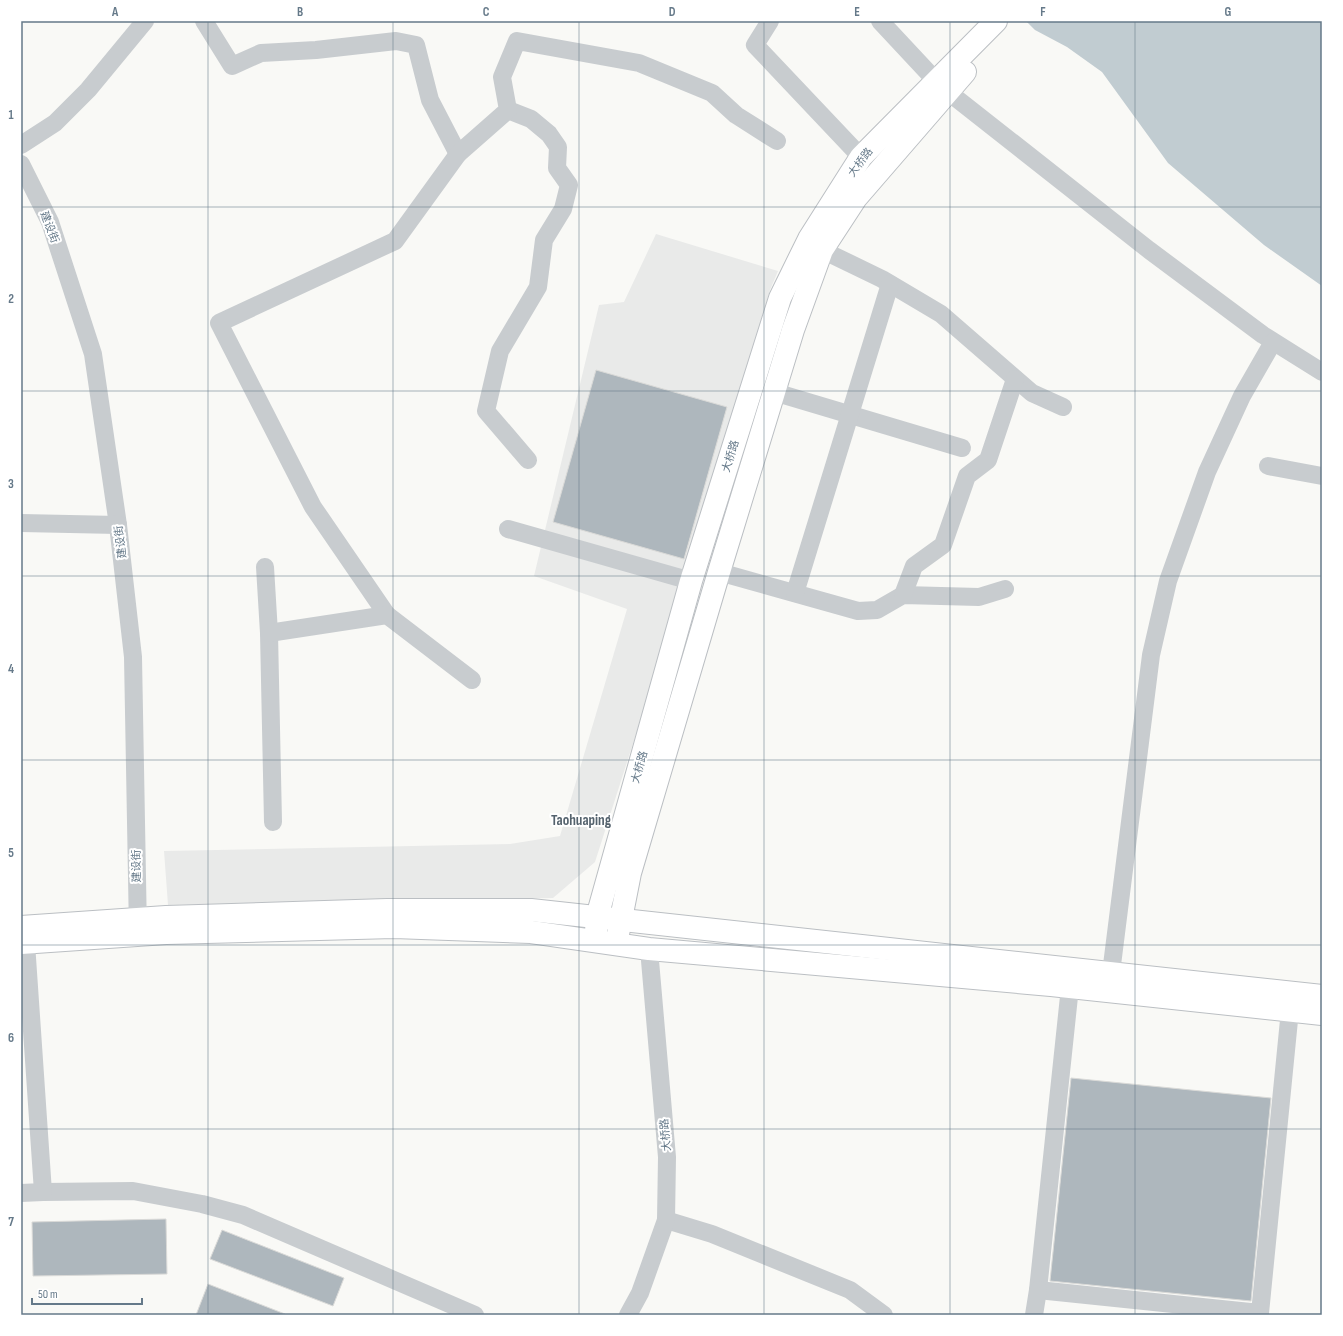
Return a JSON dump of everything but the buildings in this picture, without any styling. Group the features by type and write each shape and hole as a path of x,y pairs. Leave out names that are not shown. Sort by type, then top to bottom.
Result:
{"main road":[{"name":"大桥路","path":"595,942 597,917 691,581 780,298 809,239 861,157 941,86 992,31 1012,21"},
{"path":"617,944 620,920 630,873 719,572 793,330 822,250 856,198 941,86"},
{"path":"22,938 137,927 387,910 531,910 1112,982 1322,1014"},
{"path":"137,927 394,927 531,932 649,949 1070,987 1112,982 1322,996"}],"street":[{"path":"21,145 54,123 88,90 145,21"},
{"path":"204,21 232,66 261,53 316,50 396,41 416,45 430,100 458,154"},
{"path":"770,21 755,45 861,157"},
{"path":"880,21 941,86 1149,250 1273,342 1322,372"},
{"path":"508,110 502,77 517,41 639,63 712,93 736,115 777,141"},
{"path":"472,680 387,615 313,507 219,323 395,241 458,154 508,110"},
{"path":"508,110 531,119 549,134 558,147 557,168 568,185 563,209 544,240 538,287 500,351 486,411 528,460"},
{"name":"建设街","path":"21,164 50,222 93,354 118,525 133,657 137,927"},
{"path":"822,250 890,284 941,314 1032,393 1063,407"},
{"path":"795,593 890,284"},
{"path":"1112,982 1151,655 1168,581 1207,472 1242,396 1273,342"},
{"path":"903,595 914,566 943,545 967,476 988,460 1015,379"},
{"path":"774,392 962,448"},
{"path":"1268,466 1322,476"},
{"path":"21,523 118,525"},
{"path":"508,528 691,581"},
{"path":"265,567 269,633 273,822"},
{"path":"719,572 858,611 877,610 903,595 979,597 1005,589"},
{"path":"269,633 387,615"},
{"path":"22,938 43,1192"},
{"name":"大桥路","path":"628,1315 640,1293 666,1220 667,1156 649,949"},
{"path":"1034,1315 1038,1290 1070,987"},
{"path":"1038,1290 1260,1314 1290,1010"},
{"path":"21,1193 133,1191 202,1204 243,1215 475,1315"},
{"path":"666,1220 712,1234 850,1290 884,1315"}],"shaded area":[{"path":"1026,21 1322,21 1322,286 1264,245 1168,163 1102,72 1067,47 1035,30"},
{"path":"656,234 778,271 770,290 662,653 595,862 553,898 168,905 164,851 510,844 560,836 627,609 534,576 599,305 624,302"}],"district":[{"name":"Taohuaping","path":"581,820"}]}
